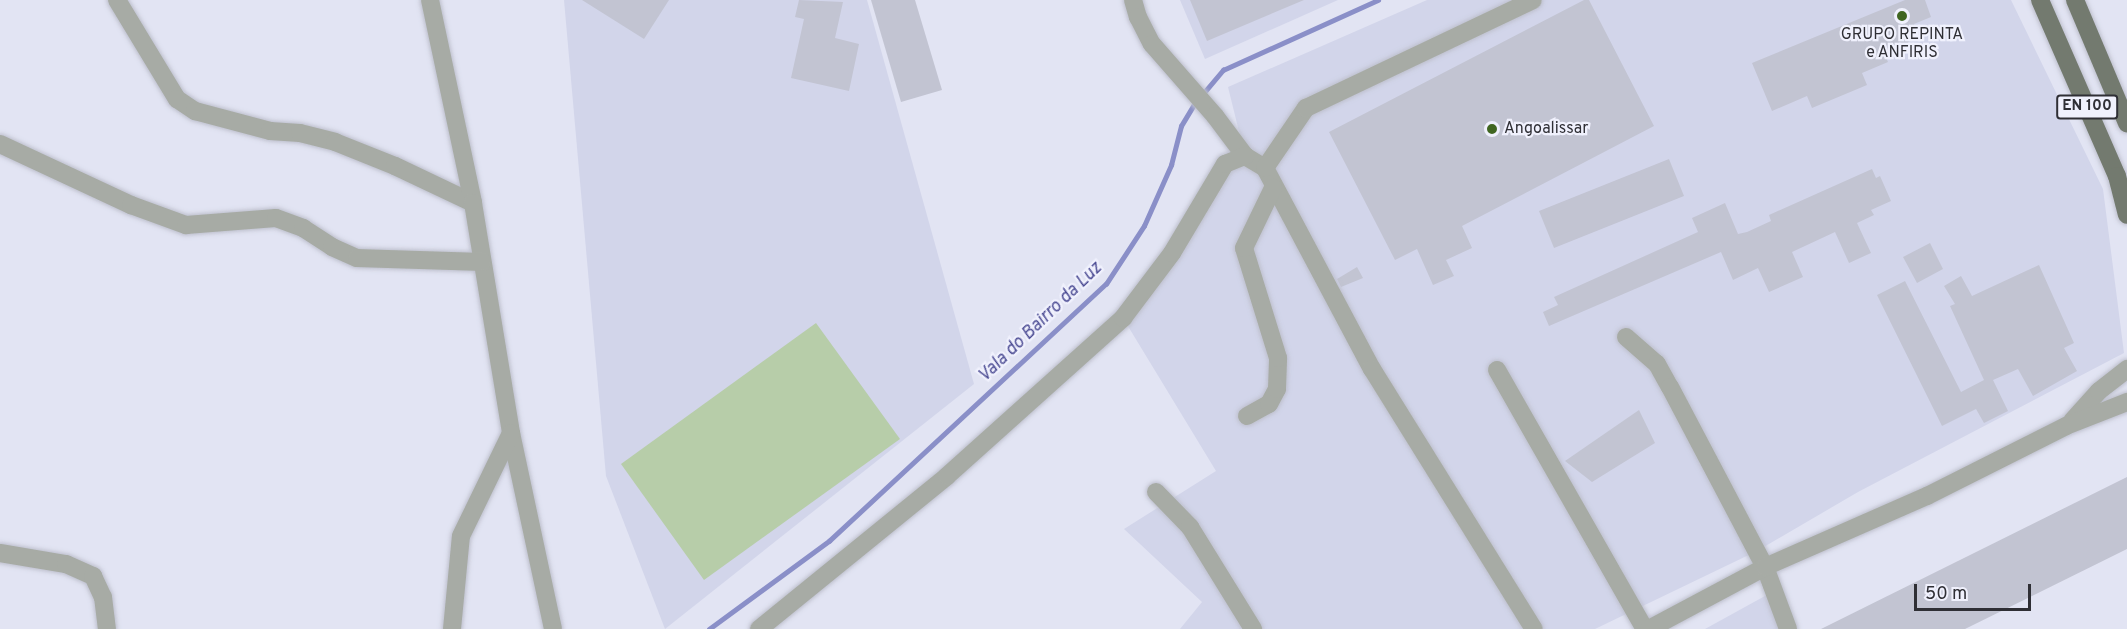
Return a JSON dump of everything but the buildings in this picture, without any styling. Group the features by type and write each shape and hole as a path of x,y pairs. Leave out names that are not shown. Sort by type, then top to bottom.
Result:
{"main road":[{"name":"EN 100","path":"2040,0 2117,176 2127,215"},
{"name":"EN 100","path":"2075,0 2127,123"}],"street":[{"path":"117,0 177,99 195,111 270,131 300,133 335,142 395,166 473,203"},
{"path":"430,0 473,203 510,433 553,629"},
{"path":"1133,0 1138,17 1152,44 1215,116 1245,156 1264,168 1372,369 1534,629"},
{"path":"1264,168 1306,108 1533,0"},
{"path":"0,144 131,205 186,225 276,218 303,228 332,247 357,258 482,261"},
{"path":"759,629 947,476 1123,318 1172,253 1225,164 1245,156"},
{"path":"1247,416 1269,404 1277,389 1278,358 1244,248 1273,188"},
{"path":"1626,337 1657,364 1765,567 1788,629"},
{"path":"2066,426 2099,391 2127,369"},
{"path":"1497,370 1645,629"},
{"path":"1649,629 1765,567 1927,496 2066,426 2127,402"},
{"path":"452,629 461,536 510,433"},
{"path":"1156,492 1190,527 1252,629"},
{"path":"0,553 66,564 93,576 103,597 107,629"}],"shaded area":[{"path":"564,0 867,0 974,384 665,629 606,476"},
{"path":"1180,0 1338,0 1205,59"},
{"path":"1427,0 2011,0 2103,189 2124,353 1858,492 1757,551 1595,629 1180,629 1202,602 1124,529 1216,471 1123,318 1204,196 1245,156 1228,87"},
{"path":"1774,591 1788,629 1705,629"}],"green space":[{"path":"816,323 900,439 704,580 621,464"}],"waterway":[{"name":"Vala do Bairro da Luz","path":"1202,95 1223,70 1378,0"},
{"name":"Vala do Bairro da Luz","path":"709,629 829,541 1106,284 1144,226 1171,165 1181,126 1196,101"}],"place":[{"name":"GRUPO REPINTA e ANFIRIS","path":"1902,16"},
{"name":"Angoalissar","path":"1492,129"}]}
